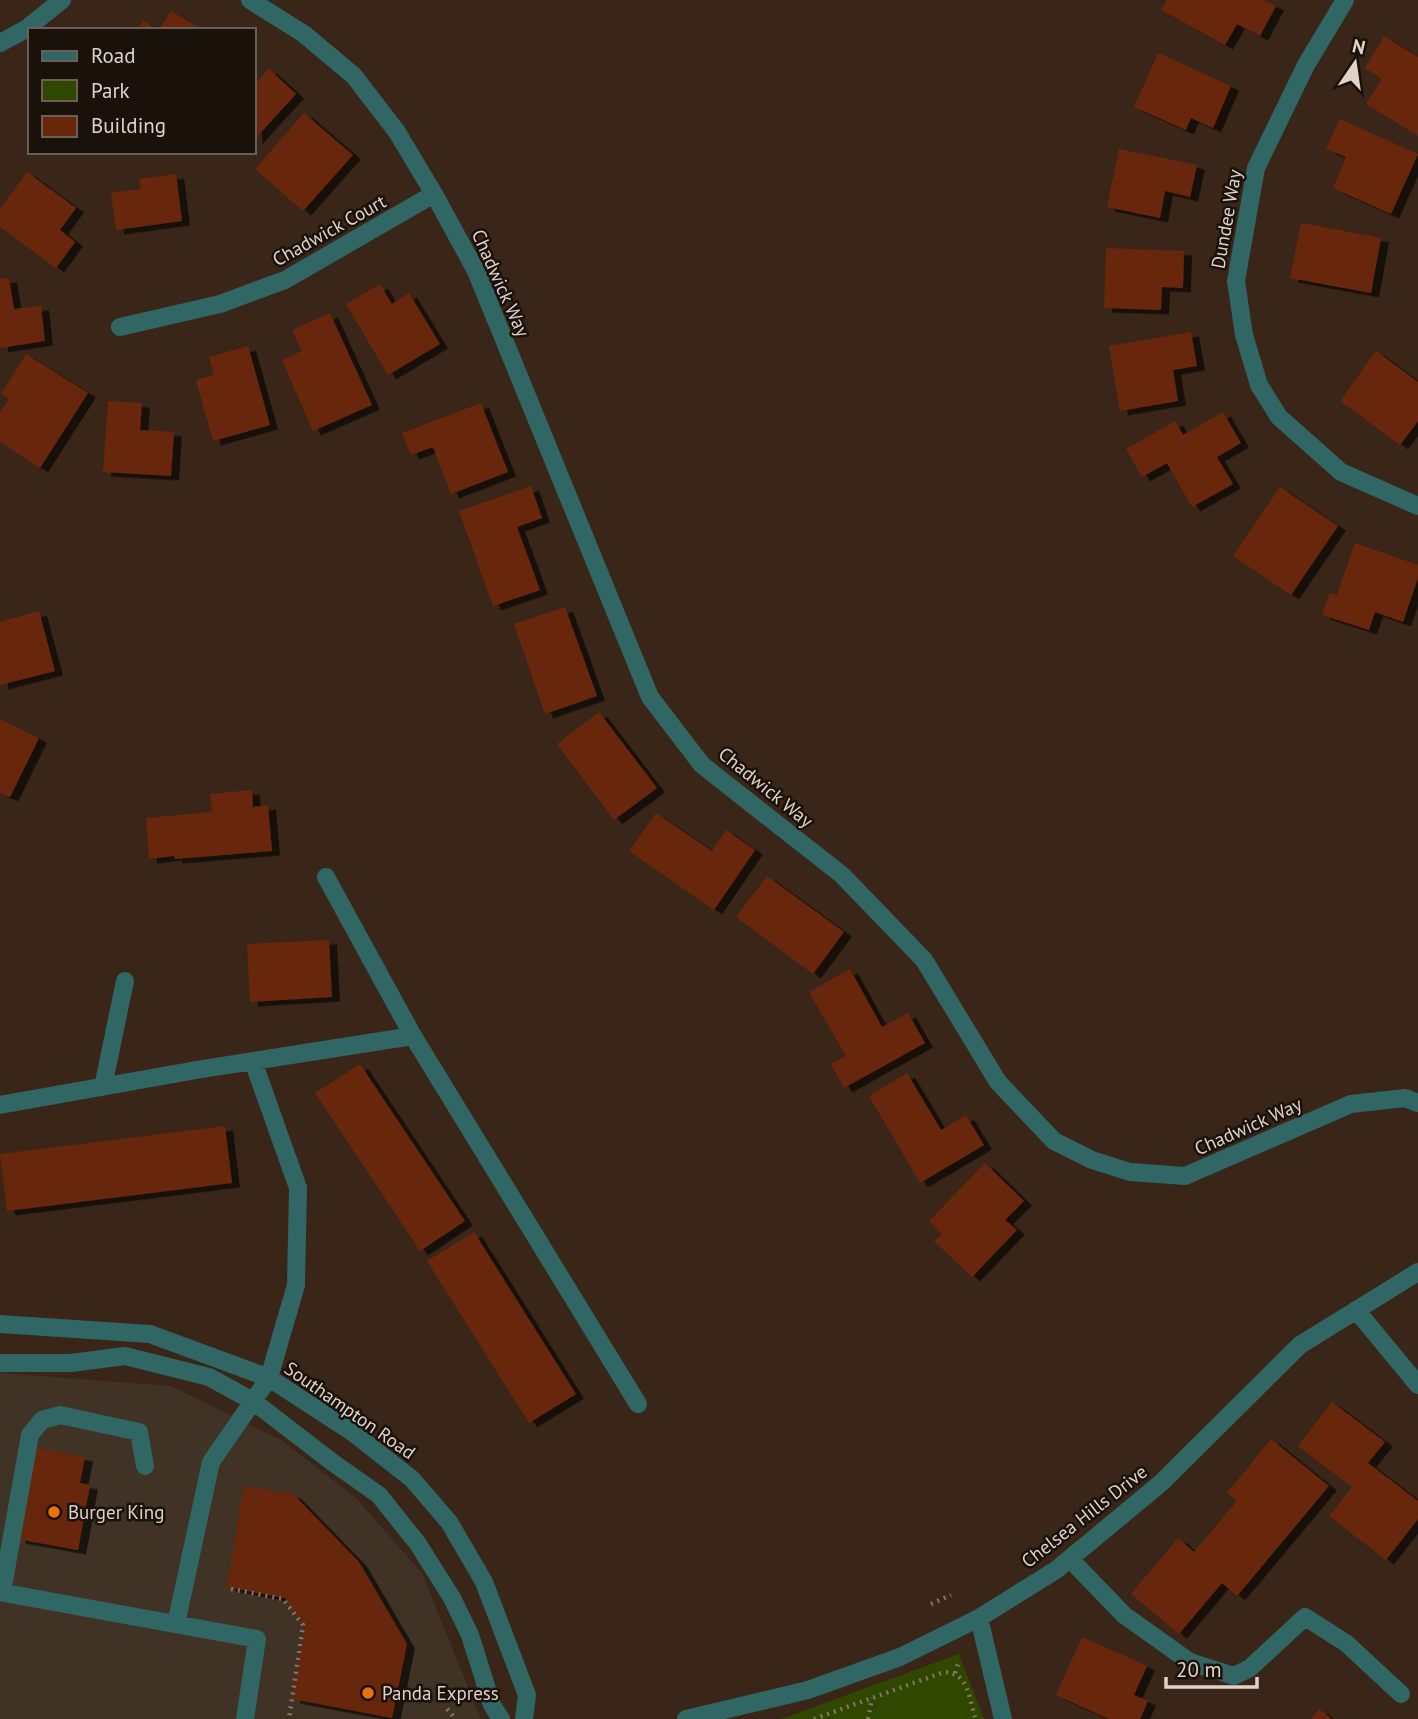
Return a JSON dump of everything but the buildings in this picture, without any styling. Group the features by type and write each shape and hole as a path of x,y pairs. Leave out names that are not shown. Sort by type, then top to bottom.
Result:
{"street":[{"path":"0,43 26,29 62,0"},
{"name":"Chadwick Way","path":"250,0 304,34 354,76 397,132 434,194 476,271 650,697 702,765 842,875 924,960 998,1082 1054,1141 1093,1160 1130,1171 1185,1176 1351,1104 1405,1098 1418,1103"},
{"name":"Dundee Way","path":"1345,0 1306,65 1256,168 1236,281 1244,335 1259,385 1279,417 1341,472 1418,506"},
{"name":"Chadwick Court","path":"120,327 220,304 285,280 434,194"},
{"path":"326,877 413,1036 638,1404"},
{"path":"103,1087 125,981"},
{"path":"0,1105 413,1036"},
{"path":"176,1624 211,1462 269,1378 296,1285 298,1188 253,1061"},
{"name":"Chelsea Hills Drive","path":"686,1719 808,1690 900,1657 979,1618 1056,1570 1161,1483 1300,1345 1418,1272"},
{"path":"1356,1310 1418,1385"},
{"name":"Southampton Road","path":"0,1324 150,1334 269,1378 352,1432 412,1479 449,1522 485,1582 527,1695 524,1719"},
{"path":"0,1363 71,1363 125,1356 209,1377 253,1401 379,1495 418,1544 452,1598 470,1635 492,1705 501,1719"},
{"path":"145,1466 139,1432 60,1415 42,1420 30,1435 1,1592 257,1639 245,1719"},
{"path":"1070,1559 1124,1615 1189,1662 1234,1676 1250,1668 1305,1617 1346,1643 1401,1694"},
{"path":"979,1618 1003,1719"}],"path":[{"path":"231,1589 284,1599 303,1625 289,1719"},
{"path":"931,1604 938,1604 951,1595"},
{"path":"955,1673 958,1664"},
{"path":"814,1719 944,1672 955,1673 962,1678 976,1719"},
{"path":"868,1719 873,1698"},
{"path":"447,1709 454,1717"}],"shaded area":[{"path":"0,1373 171,1386 281,1440 355,1497 422,1573 481,1719 0,1719"}],"green space":[{"path":"959,1654 984,1719 781,1719"}],"place":[{"name":"Burger King","path":"54,1512"},
{"name":"Panda Express","path":"368,1693"}]}
